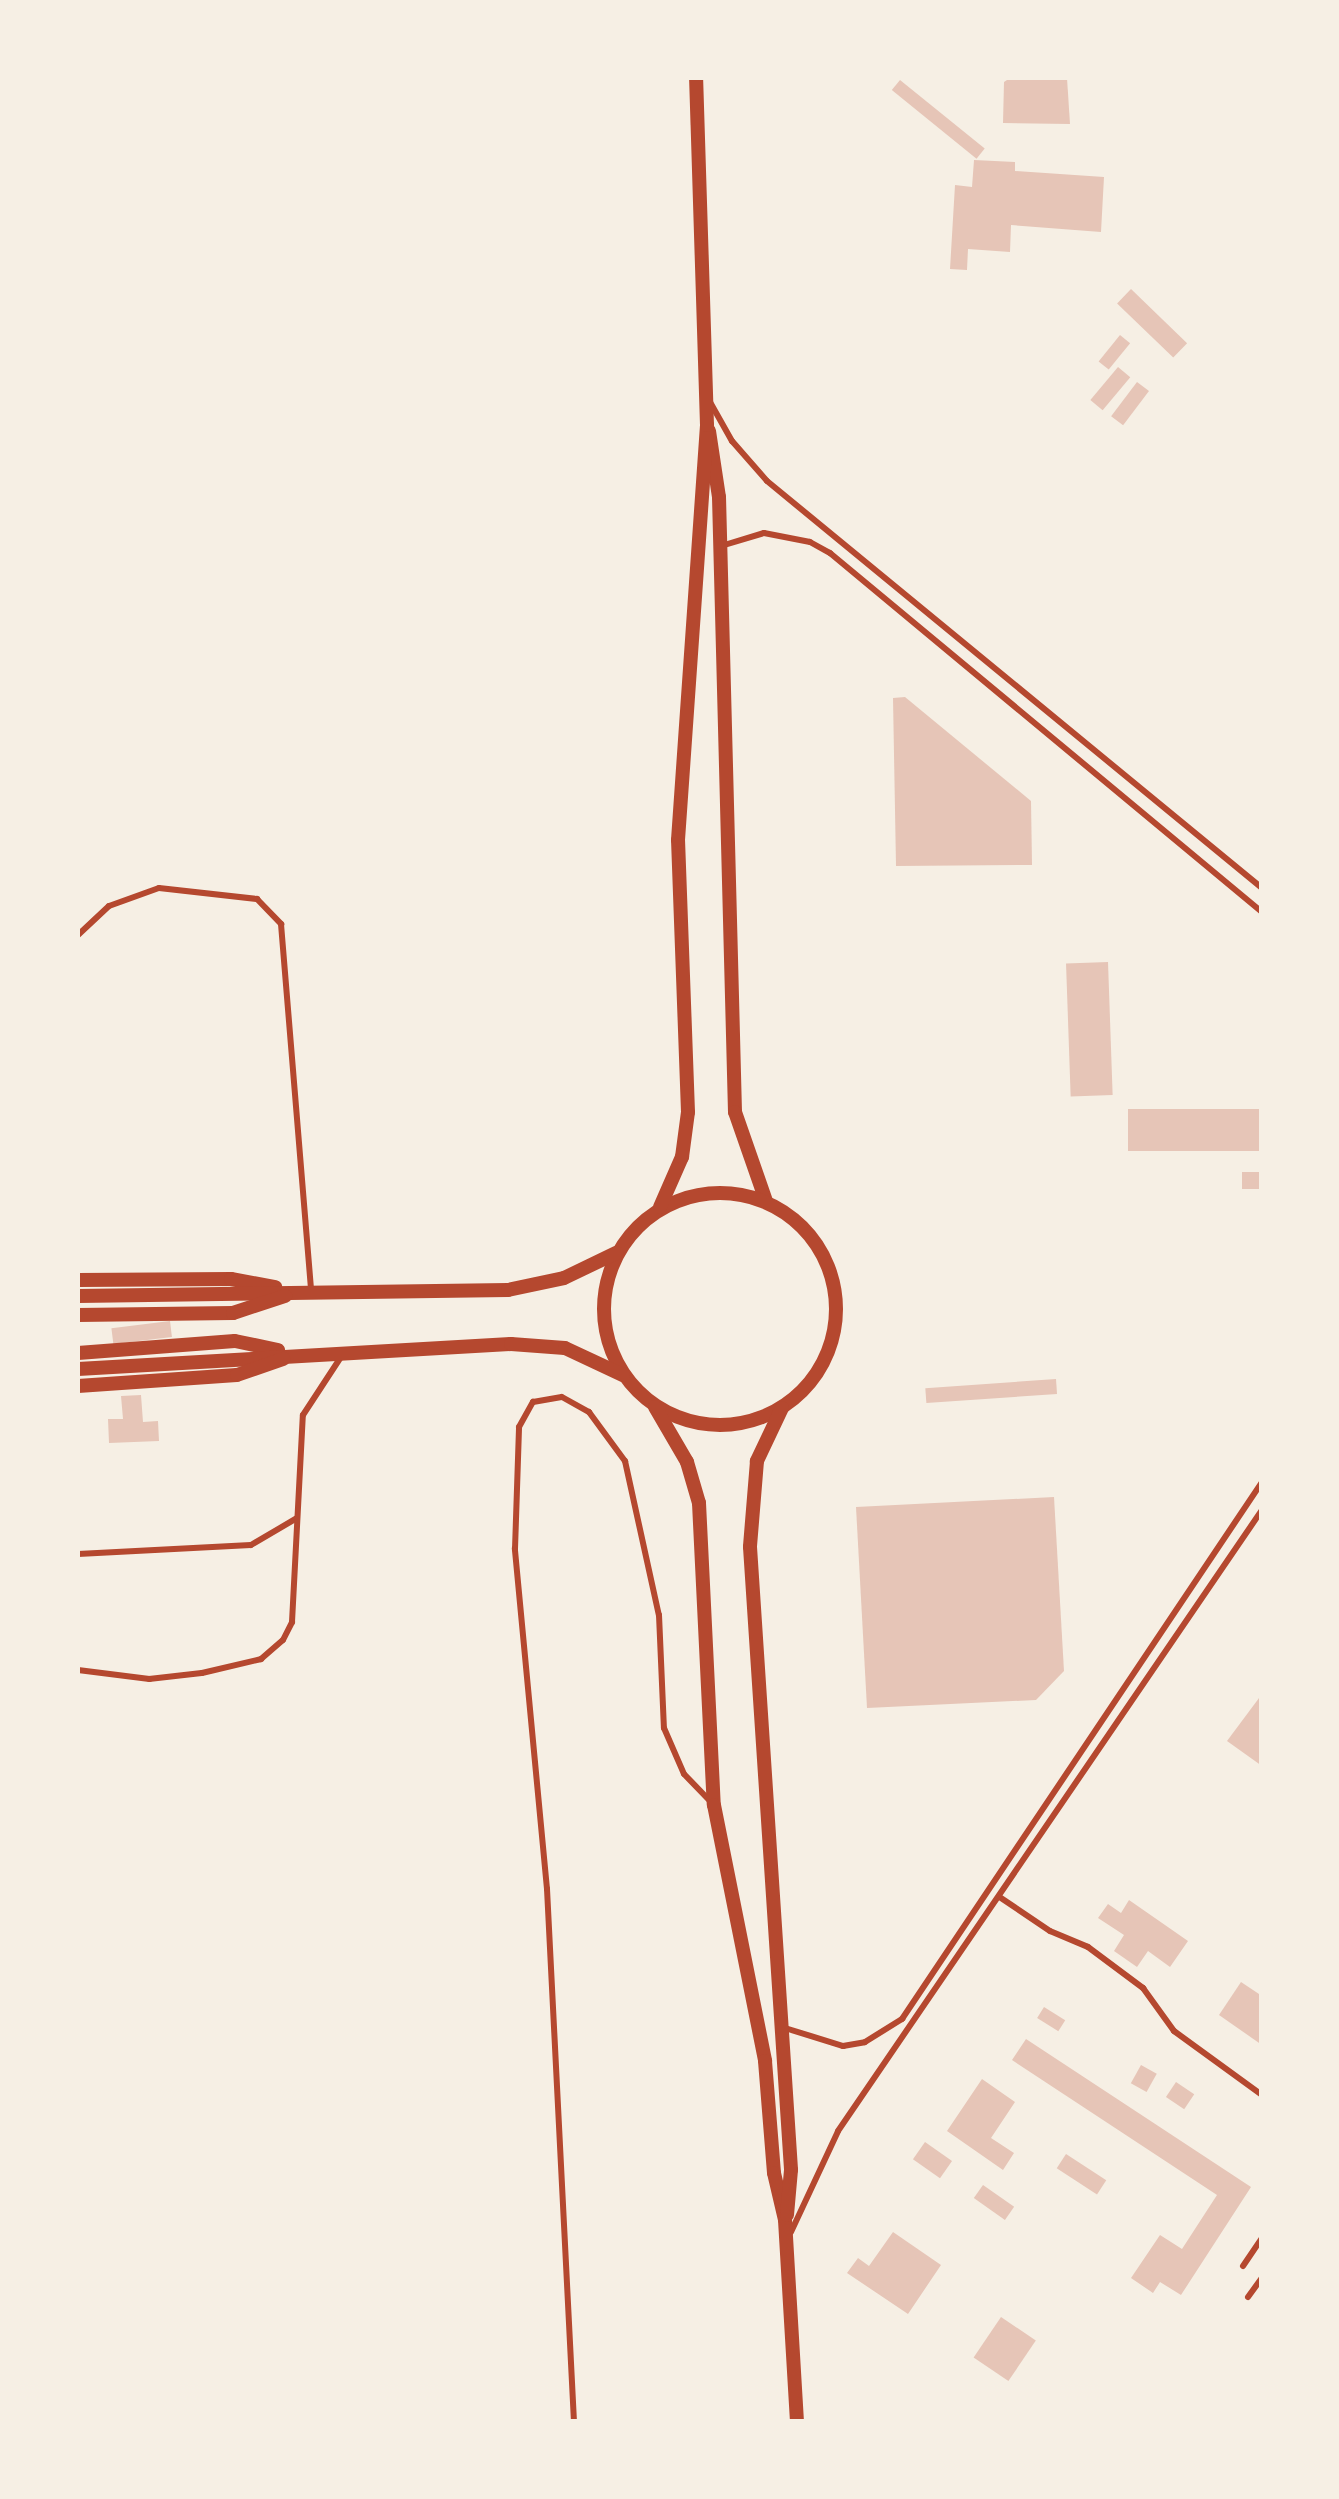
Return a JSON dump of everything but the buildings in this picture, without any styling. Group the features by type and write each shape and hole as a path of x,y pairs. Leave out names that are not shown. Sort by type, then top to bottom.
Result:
{"street":[{"path":"78,1296 508,1290 564,1278 616,1254 660,1207 682,1156 688,1112 677,857 707,425 696,78"},
{"path":"707,425 718,473 736,1112 766,1201"},
{"path":"656,1406 719,1426 782,1408 810,1384 828,1353 836,1318 834,1282 820,1248 796,1220 766,1201 730,1192 694,1194 660,1207"},
{"path":"616,1254 603,1315 623,1374"},
{"path":"78,1280 231,1279 295,1292"},
{"path":"78,1315 233,1313 295,1292"},
{"path":"78,1353 235,1342 294,1354"},
{"path":"78,1370 348,1351 540,1345 590,1355 623,1374 656,1406 687,1462 699,1503 714,1805 760,2031 774,2174 786,2220"},
{"path":"78,1386 236,1376 294,1354"},
{"path":"782,1408 758,1461 750,1530 791,2170 786,2220 797,2422"}],"lane":[{"path":"706,394 732,441 767,481 1262,888"},
{"path":"720,546 764,533 799,538 830,554 1262,912"},
{"path":"78,936 109,906 159,888 258,899 282,924 311,1293"},
{"path":"78,1670 148,1679 262,1659 292,1622 303,1415 317,1384 348,1351"},
{"path":"574,2422 546,1889 515,1548 519,1427 533,1402 562,1397 589,1412 625,1461 656,1596 664,1728 684,1774 714,1805"},
{"path":"782,2026 800,2038 843,2046 875,2037 902,2019 1262,1482"},
{"path":"787,2243 838,2131 1001,1898 1262,1510"},
{"path":"78,1554 250,1545 297,1518"},
{"path":"1001,1898 1050,1932 1088,1947 1144,1988 1174,2031 1262,2095"},
{"path":"1242,2266 1262,2238"},
{"path":"1248,2298 1262,2278"}]}
